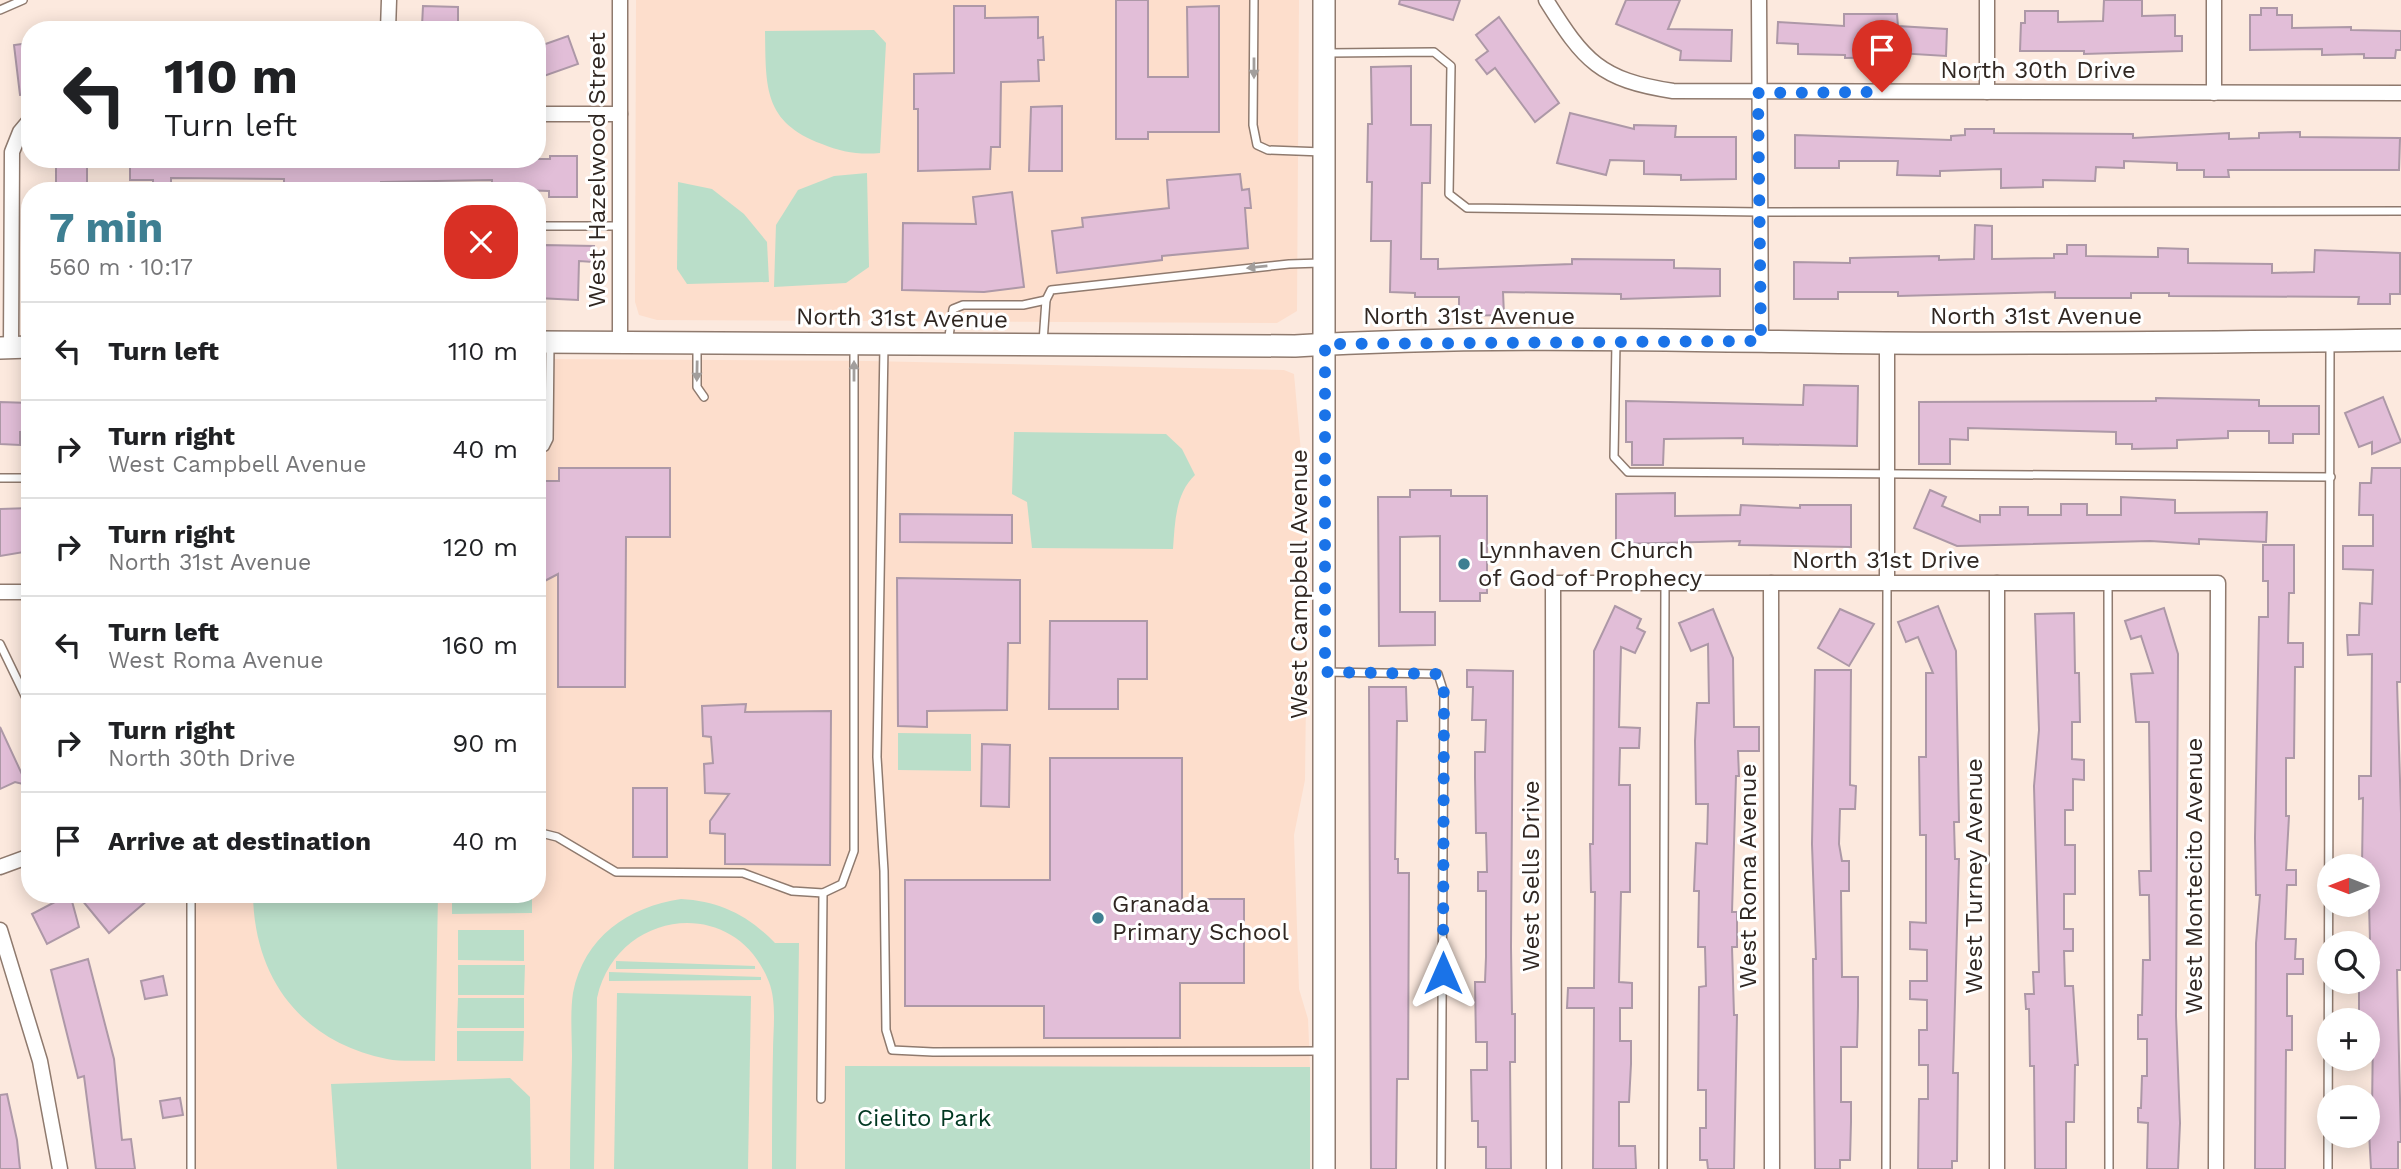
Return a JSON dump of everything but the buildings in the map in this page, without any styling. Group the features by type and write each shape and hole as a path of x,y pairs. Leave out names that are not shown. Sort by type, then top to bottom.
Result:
{"street":[{"path":"388,0 388,21"},
{"name":"West Hazelwood Street","path":"620,0 620,341"},
{"name":"West Campbell Avenue","path":"1324,0 1324,1169"},
{"name":"North 30th Drive","path":"1546,0 1575,46 1611,75 1639,86 1673,91 2401,93"},
{"path":"1759,0 1761,341"},
{"path":"1987,0 1987,92"},
{"path":"2214,0 2214,93"},
{"path":"546,114 620,114"},
{"path":"13,347 12,152 21,131"},
{"name":"North 31st Avenue","path":"546,342 1043,345 2401,340"},
{"path":"1886,583 1887,343"},
{"name":"North 31st Drive","path":"1553,583 2218,583"},
{"name":"West Sells Drive","path":"1553,583 1554,1169"},
{"name":"West Roma Avenue","path":"1771,583 1772,1169"},
{"name":"West Turney Avenue","path":"1997,583 1997,1169"},
{"name":"West Montecito Avenue","path":"2216,1169 2218,583"},
{"path":"0,592 21,592"},
{"path":"0,867 21,859"},
{"path":"0,930 40,1061 60,1169"}],"lane":[{"path":"0,10 23,0"},
{"path":"1254,0 1253,125 1257,145 1276,151 1324,152"},
{"path":"1324,52 1434,52 1451,66 1449,194 1467,208 1760,212 2401,211"},
{"path":"546,226 620,226"},
{"path":"1043,345 1046,300 1051,290 1289,264 1325,263"},
{"path":"948,344 953,309 1046,300"},
{"path":"1616,341 1614,457 1628,472 2330,477"},
{"path":"2328,1169 2330,341"},
{"path":"697,342 696,387 704,397"},
{"path":"546,834 556,837 615,872 743,873 792,891 823,893 842,884 854,851 855,344"},
{"path":"884,344 877,757 884,871 886,1030 892,1049 933,1052 1324,1051"},
{"path":"546,381 549,439 546,445"},
{"path":"0,478 21,478"},
{"path":"1663,1169 1665,583"},
{"path":"1886,583 1886,1169"},
{"path":"2108,583 2109,1169"},
{"path":"0,644 21,687"},
{"path":"1325,672 1438,674 1444,693 1441,1169"},
{"path":"821,1100 823,893"},
{"path":"191,903 191,1169"}],"shaded area":[{"path":"636,0 1299,0 1297,311 1277,323 657,320 639,315 635,302"},
{"path":"546,359 869,361 1284,370 1294,374 1308,530 1305,780 1294,835 1299,989 1308,1019 1310,1067 845,1066 845,1169 188,1169 193,903 546,903"}],"green space":[{"path":"874,30 886,43 880,153 836,149 803,135 788,125 778,113 768,86 765,31"},
{"path":"867,173 869,267 846,283 774,287 776,225 798,190 834,176"},
{"path":"678,182 712,189 744,214 767,242 769,282 687,284 677,269"},
{"path":"1014,432 1166,434 1182,449 1195,475 1180,500 1173,549 1032,548 1027,502 1012,494"},
{"path":"898,733 971,734 971,771 898,770"},
{"path":"681,899 708,903 732,911 775,943 799,943 796,1169 772,1169 774,1016 769,982 753,954 731,935 705,925 678,924 651,931 628,946 609,968 597,998 594,1169 570,1169 572,1008 579,973 598,941 626,917 643,909"},
{"path":"254,903 438,903 435,1061 393,1060 357,1051 330,1038 308,1022 288,1002 273,979 262,953"},
{"path":"452,903 532,903 532,913 452,914"},
{"path":"458,930 524,930 524,961 458,960"},
{"path":"616,961 755,966 755,969 616,969"},
{"path":"458,965 525,965 524,995 458,995"},
{"path":"609,972 761,977 761,980 609,981"},
{"path":"617,993 751,996 748,1169 614,1169"},
{"path":"458,998 524,998 524,1028 457,1028"},
{"path":"457,1031 524,1031 523,1061 457,1061"},
{"name":"Cielito Park","path":"845,1066 1310,1067 1310,1169 845,1169"},
{"path":"510,1078 530,1097 531,1169 337,1169 331,1084"}],"place":[{"name":"Lynnhaven Church of God of Prophecy","path":"1464,564"},
{"name":"Granada Primary School","path":"1098,918"}],"route":[{"path":"1443,973 1444,693 1438,674 1325,672 1325,344 1408,341 1761,341 1758,93 1882,92"}]}
